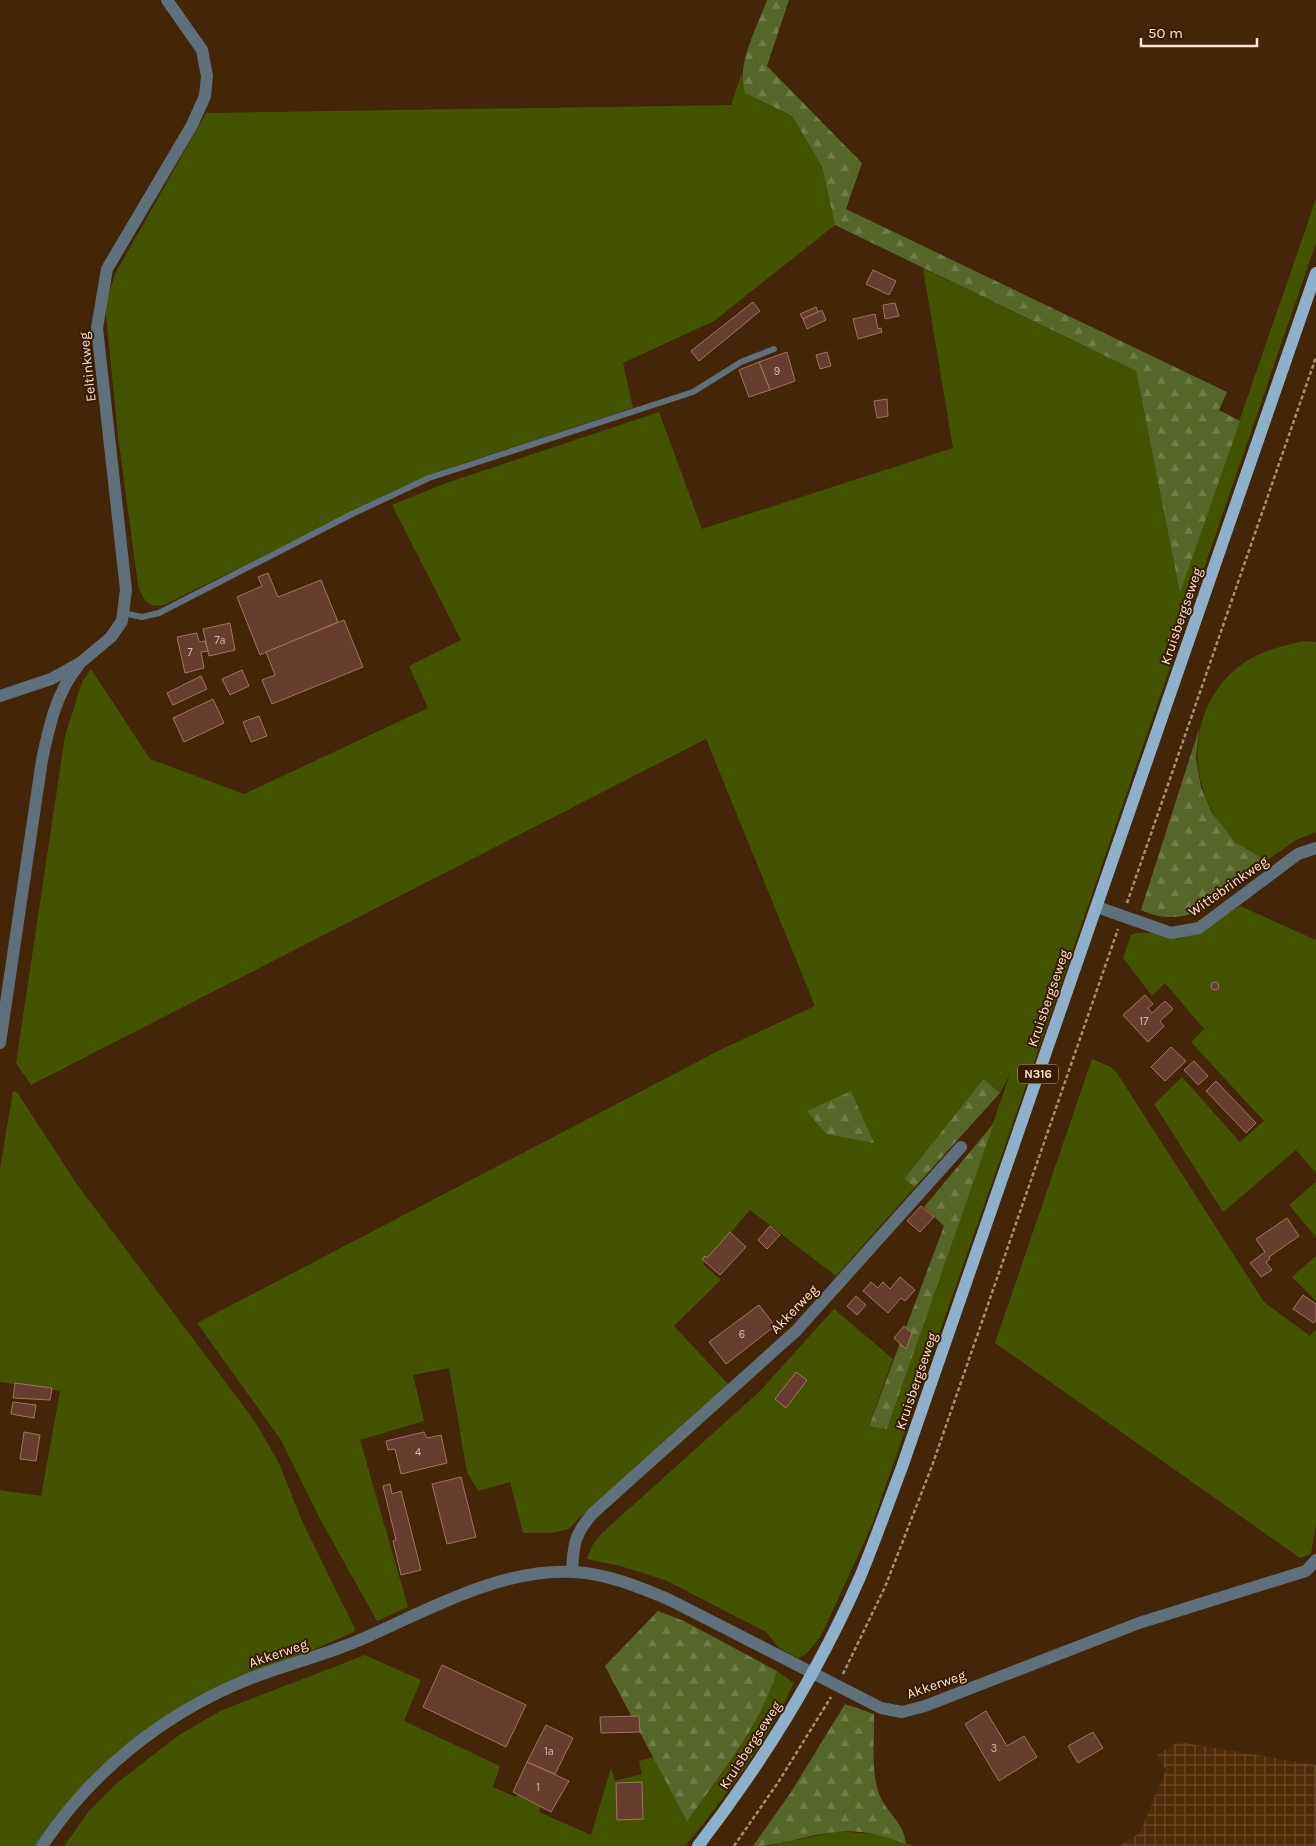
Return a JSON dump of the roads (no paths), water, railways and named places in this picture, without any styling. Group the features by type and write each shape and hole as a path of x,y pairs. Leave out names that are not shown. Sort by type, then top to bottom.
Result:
{"main road":[{"name":"Kruisbergseweg","path":"698,1846 743,1788 812,1674 859,1577 902,1467 1316,273"}],"street":[{"name":"Eeltinkweg","path":"0,696 51,679 80,663 111,637 122,621 126,590 97,328 107,269 192,125 205,96 208,76 202,50 167,0"},
{"path":"0,1043 49,728 69,676 80,663"},
{"name":"Wittebrinkweg","path":"1097,907 1171,933 1199,928 1298,854 1316,848"},
{"name":"Akkerweg","path":"572,1572 574,1545 578,1531 592,1514 796,1331 961,1147"},
{"name":"Akkerweg","path":"42,1846 58,1822 102,1772 150,1733 187,1709 244,1681 356,1642 451,1600 509,1578 572,1572 597,1575 638,1586 670,1600 881,1708 902,1712 926,1706 1139,1623 1306,1571 1316,1560"}],"lane":[{"path":"123,613 142,617 159,613 352,514 429,478 693,392 741,362 774,349"}]}
